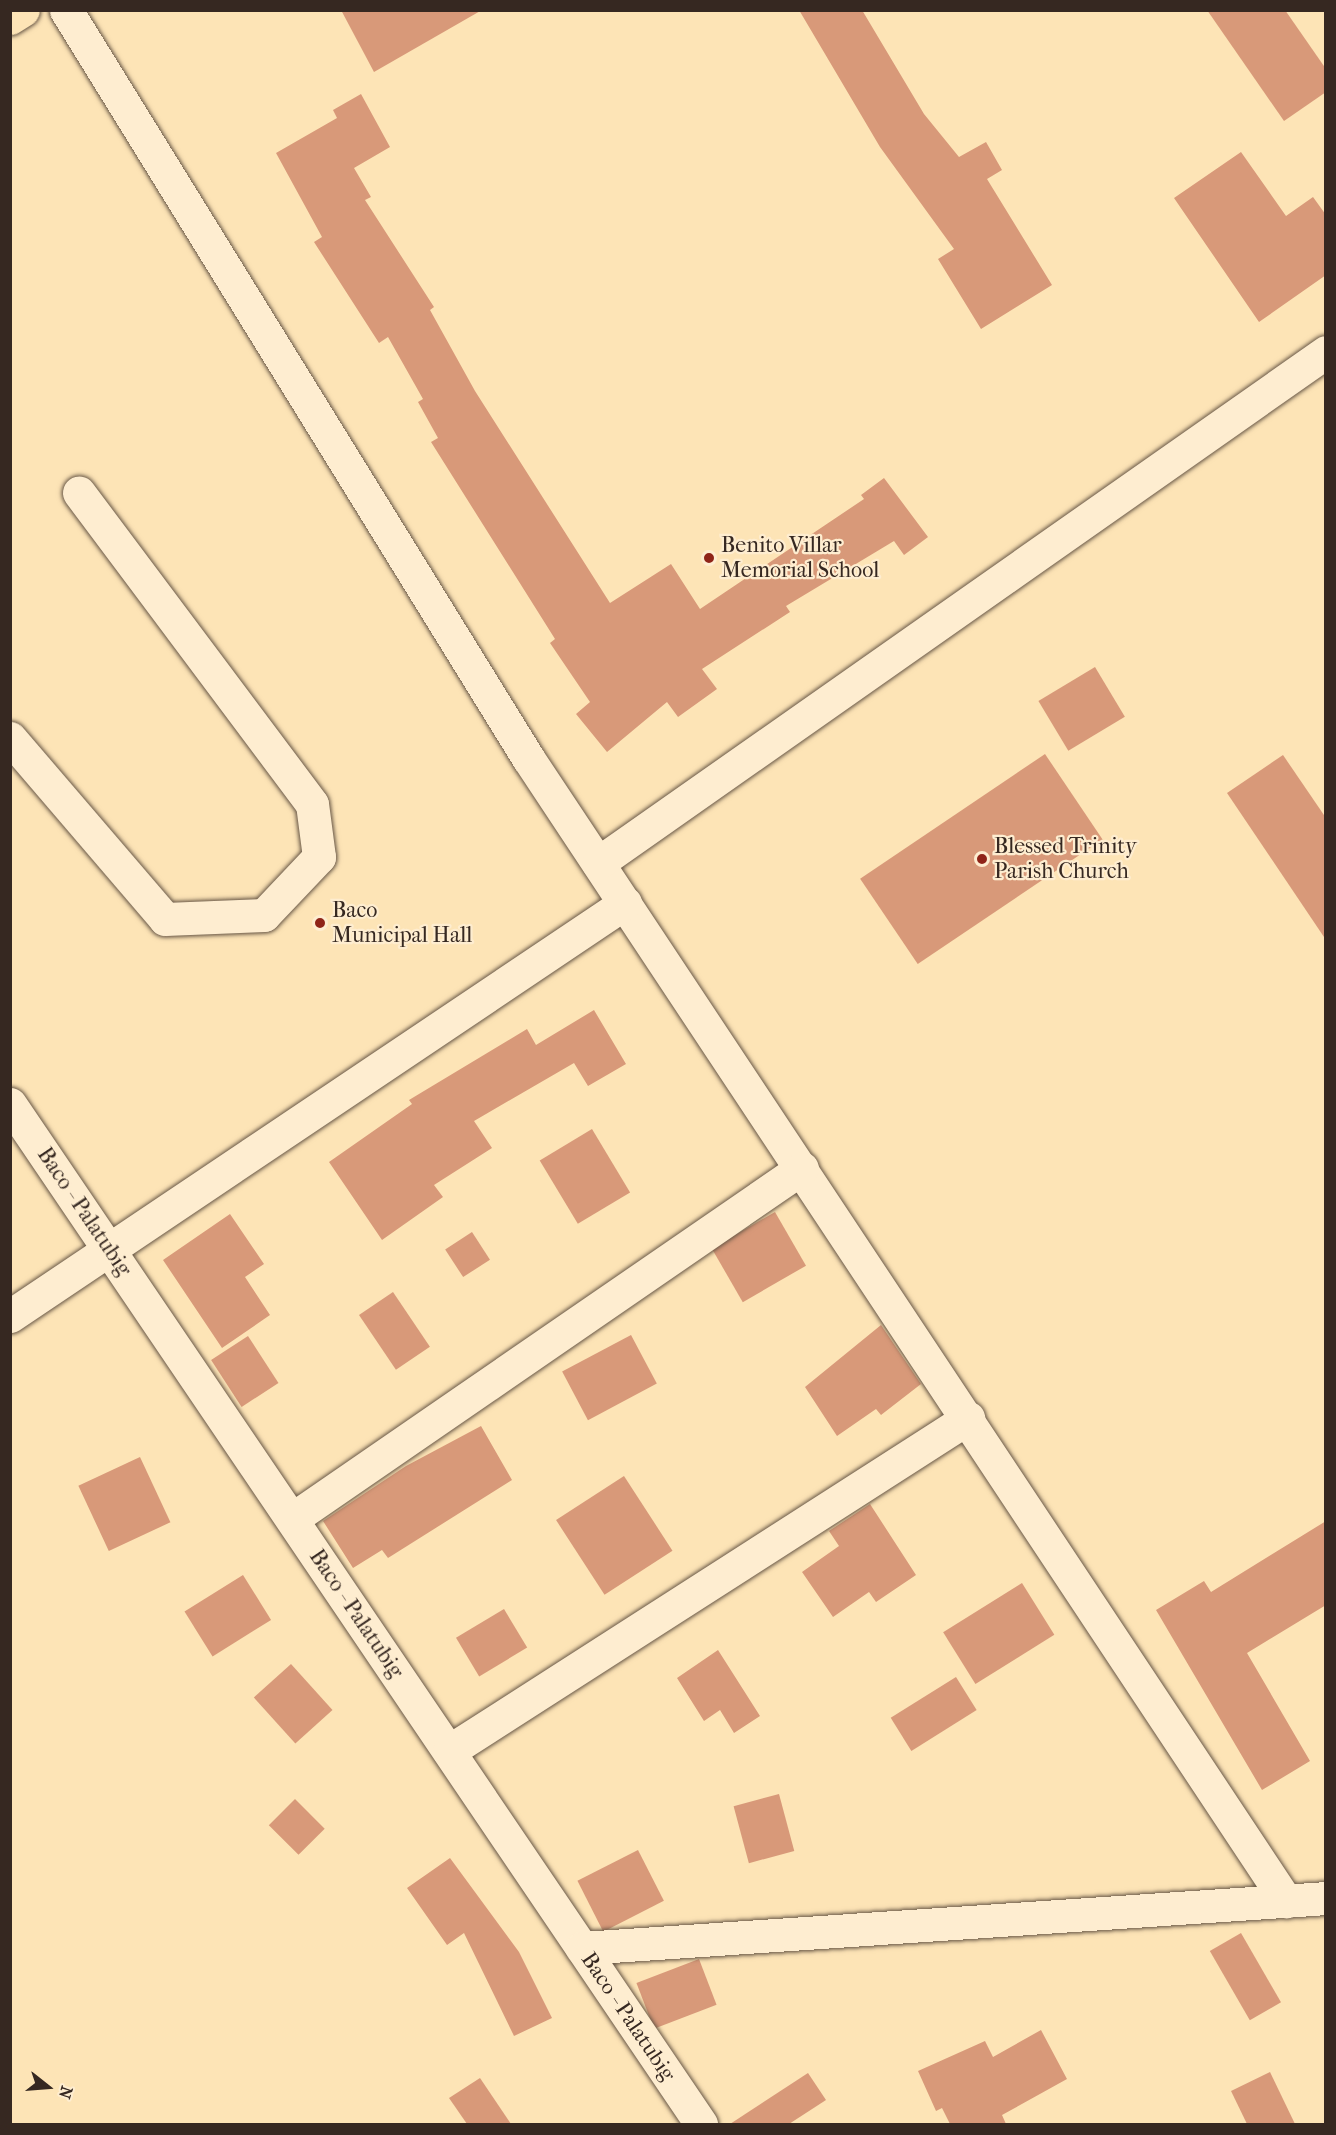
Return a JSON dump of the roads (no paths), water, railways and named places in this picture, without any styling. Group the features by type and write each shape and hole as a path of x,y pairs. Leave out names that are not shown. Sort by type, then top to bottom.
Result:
{"main road":[{"path":"10,18 23,10"}],"street":[{"path":"66,10 598,863 1286,1901"},
{"path":"598,863 1326,352"},
{"path":"10,738 165,919 264,915 319,857 312,804 79,493"},
{"path":"10,1316 111,1252 625,903"},
{"name":"Baco - Palatubig","path":"10,1104 701,2124"},
{"path":"292,1519 802,1168"},
{"path":"448,1751 968,1418"},
{"path":"582,1948 1326,1898"}],"place":[{"name":"Benito Villar Memorial School","path":"709,558"},
{"name":"Blessed Trinity Parish Church","path":"982,859"},
{"name":"Baco Municipal Hall","path":"320,923"}]}
